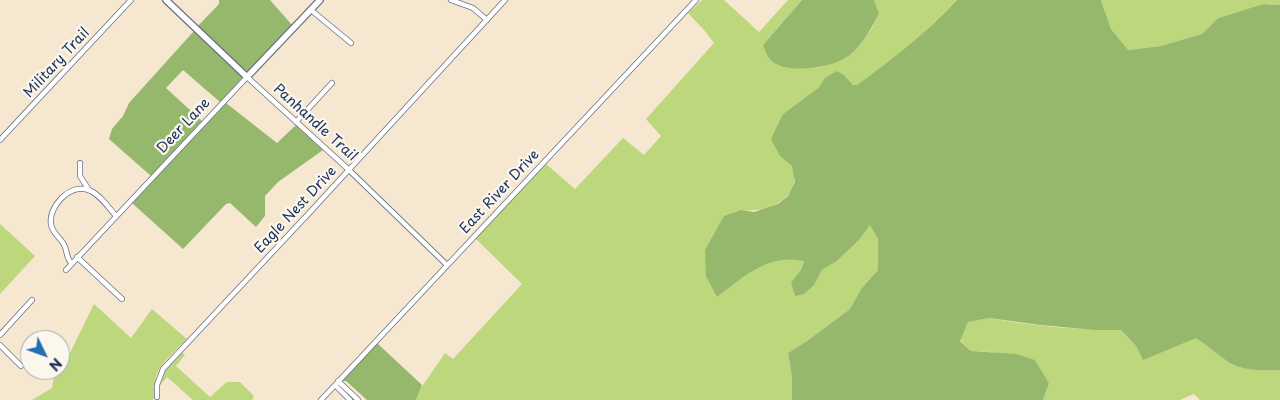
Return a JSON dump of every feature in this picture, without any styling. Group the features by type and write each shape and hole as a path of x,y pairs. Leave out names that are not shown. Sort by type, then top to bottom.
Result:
{"street":[{"name":"Military Trail","path":"0,140 130,0"},
{"name":"Panhandle Trail","path":"166,0 348,169 447,265"},
{"name":"Deer Lane","path":"66,270 320,0"},
{"path":"451,0 473,8 487,20"},
{"name":"Eagle Nest Drive","path":"157,396 157,386 163,369 505,0"},
{"name":"East River Drive","path":"321,400 696,0"},
{"path":"311,10 350,43"},
{"path":"296,122 332,83"},
{"path":"80,162 80,176 89,190 116,216"},
{"path":"72,264 68,260 63,242 54,234 50,216 67,194 79,188 89,190"},
{"path":"77,258 122,299"},
{"path":"0,335 32,300"},
{"path":"0,345 20,365"},
{"path":"336,383 350,400"},
{"path":"336,383 358,400"}],"green space":[{"path":"219,0 270,0 292,25 247,73 197,27 219,4"},
{"path":"702,0 724,0 759,32 788,0 802,0 763,45 819,67 845,59 860,45 872,28 879,13 874,0 957,0 922,34 857,85 853,85 845,76 825,78 818,88 783,114 780,156 790,164 794,172 795,178 792,189 782,200 770,207 756,210 741,210 717,297 750,272 778,259 788,258 804,261 801,270 791,282 814,285 822,270 837,261 859,240 870,224 878,239 878,270 861,289 850,309 788,353 792,377 792,400 416,400 421,388 445,353 453,359 522,284 475,238 546,164 575,189 623,138 644,155 661,136 646,119 714,43 688,13"},
{"path":"802,0 874,0 879,13 860,45 844,59 817,67 785,67 776,64 770,59 763,45"},
{"path":"957,0 1101,0 1111,29 1128,50 1161,46 1202,34 1218,18 1263,4 1280,5 1280,370 1258,370 1236,366 1196,338 1143,360 1136,346 1121,330 1095,330 1040,325 989,318 968,322 960,341 971,351 1016,354 1035,360 1049,383 1043,400 792,400 792,377 788,353 850,309 861,289 878,270 878,239 870,225 859,240 837,261 822,270 814,285 804,294 795,296 791,282 801,270 804,261 791,259 779,260 757,268 717,297 706,276 705,250 724,216 741,210 754,212 778,204 788,196 795,182 792,166 780,156 771,139 783,114 818,88 825,78 837,71 845,76 853,85 857,85 922,34"},
{"path":"1101,0 1280,0 1280,5 1263,4 1218,18 1202,34 1161,46 1127,50 1111,29"},
{"path":"194,31 243,77 220,102 183,70 166,88 202,121 151,176 109,139 112,129 123,116 129,103"},
{"path":"226,103 277,143 296,125 323,150 278,182 265,196 265,216 256,227 230,203 226,204 183,249 132,203"},
{"path":"0,224 35,256 0,294"},
{"path":"94,304 131,338 152,309 187,339 169,356 158,371 155,379 153,400 32,400 52,388 53,380 70,380 70,353"},
{"path":"989,318 1055,327 1121,330 1136,346 1143,359 1196,337 1236,366 1258,370 1280,370 1280,400 1200,400 1194,394 1180,400 1043,400 1049,383 1035,360 991,352 971,351 960,340 968,322"},
{"path":"377,343 422,385 416,400 367,400 346,381 342,381"},
{"path":"182,352 185,355 176,366 210,397 227,382 240,382 254,396 252,400 193,400 167,377 160,385 165,370"}]}
